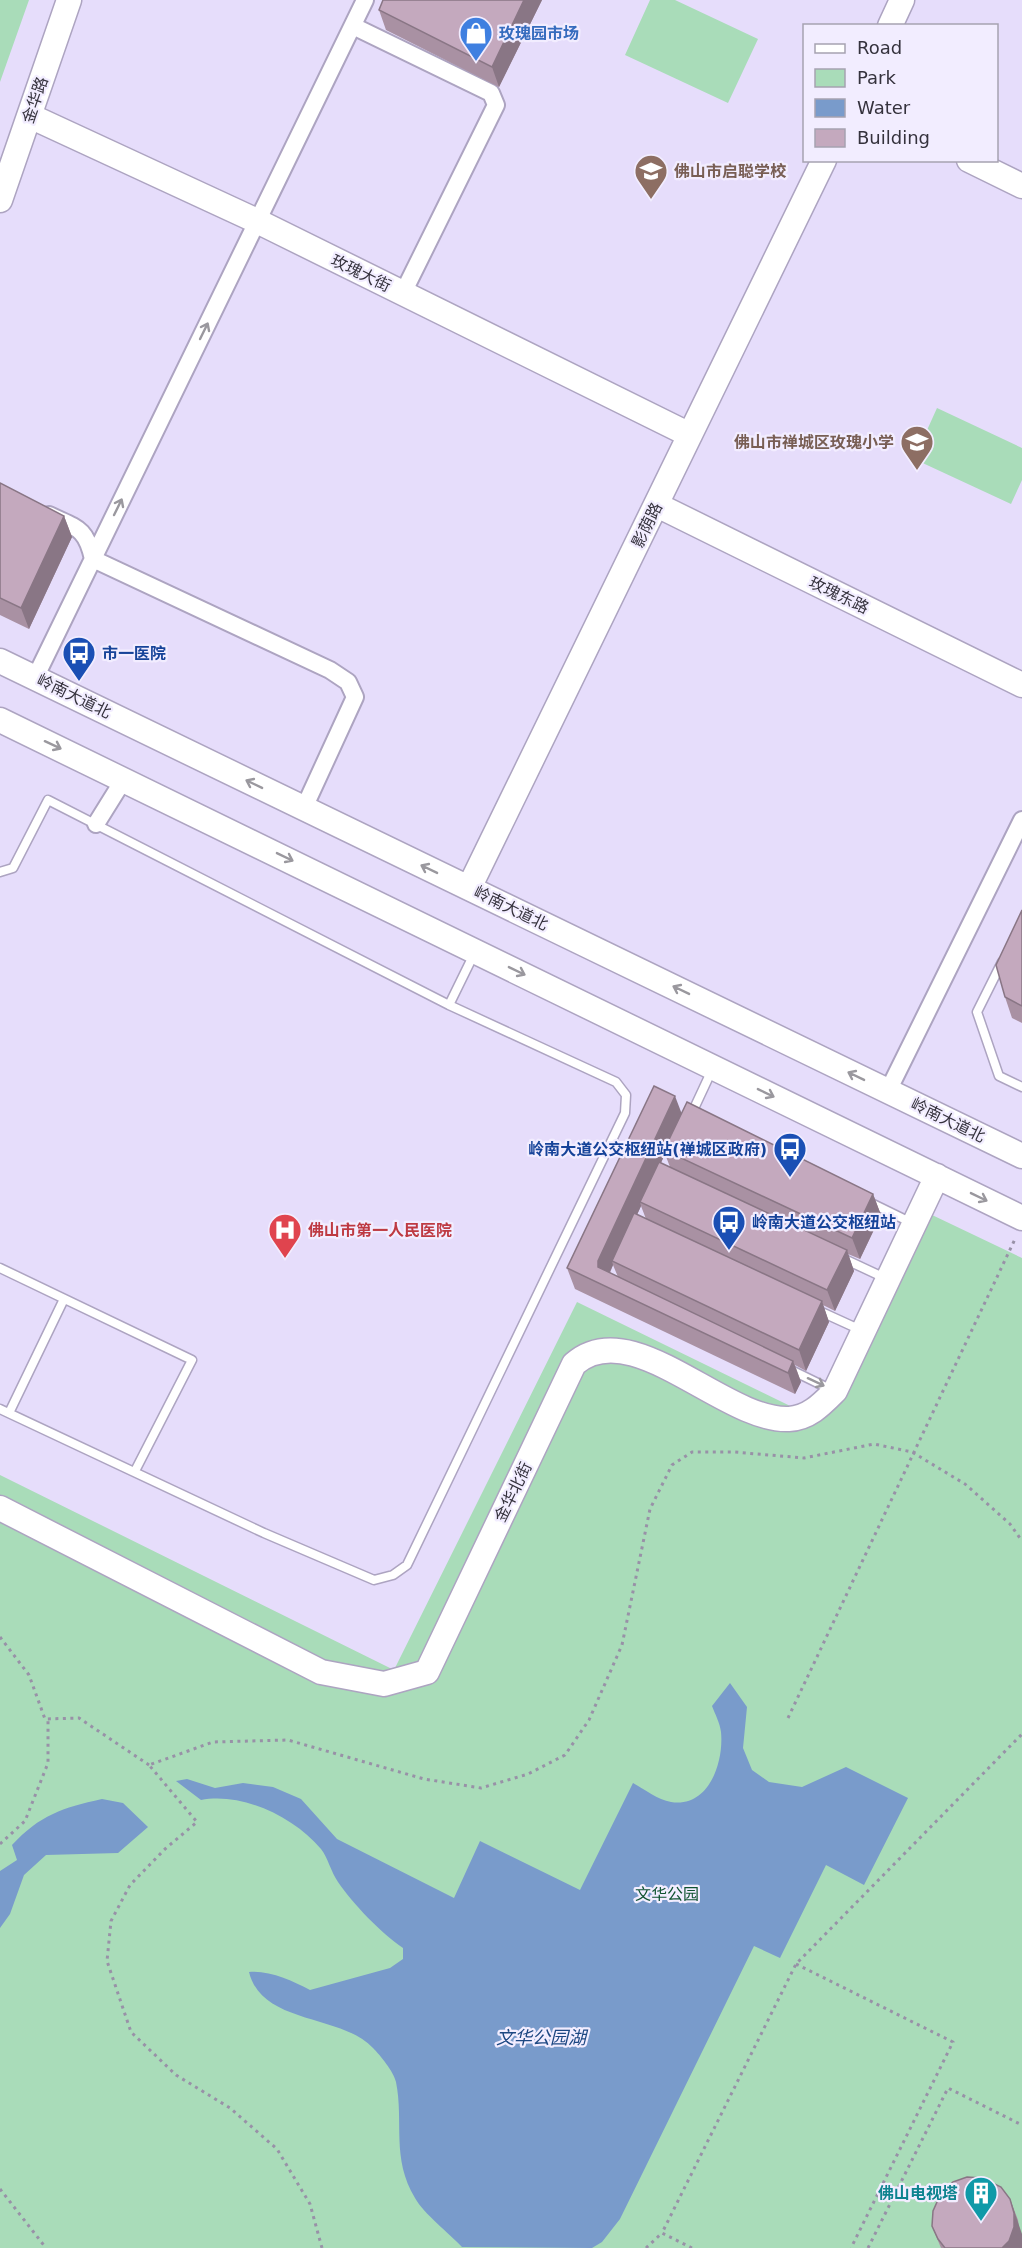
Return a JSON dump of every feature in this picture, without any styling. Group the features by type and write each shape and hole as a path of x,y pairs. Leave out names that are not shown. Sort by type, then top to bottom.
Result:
{"street":[{"name":"金华路","path":"0,200 69,0"},
{"path":"35,678 365,0"},
{"path":"891,24 902,0"},
{"path":"353,26 491,93 496,105 403,293"},
{"name":"玫瑰大街","path":"30,116 258,221 690,435"},
{"name":"影荫路","path":"469,888 823,162"},
{"path":"973,162 1022,186"},
{"path":"30,505 79,529 88,538 93,559"},
{"name":"玫瑰东路","path":"657,505 1022,685"},
{"path":"93,559 330,670 348,682 354,697 304,808"},
{"name":"岭南大道北","path":"0,661 1022,1156"},
{"path":"0,720 937,1176 1019,1227"},
{"path":"96,824 124,779"},
{"path":"888,1091 1022,820"},
{"name":"金华北街","path":"0,1508 321,1672 384,1684 426,1672 574,1364 586,1354 618,1350 638,1356 753,1411 789,1419 803,1416 819,1407 835,1391 937,1176"}],"lane":[{"path":"0,872 13,868 48,800 449,1005 616,1082 626,1095 625,1113 407,1565 393,1575 374,1580 264,1533 4,1411 64,1299"},
{"path":"449,1005 476,951"},
{"path":"1007,952 977,1012 999,1076 1022,1087"},
{"path":"687,1123 714,1067"},
{"path":"692,1113 702,1118"},
{"path":"864,1199 914,1224"},
{"path":"829,1252 888,1279"},
{"path":"0,1268 192,1360 135,1471"},
{"path":"812,1307 863,1331"},
{"path":"782,1366 835,1391"}],"path":[{"path":"788,1718 1019,1227"},
{"path":"148,1766 213,1742 288,1740 424,1779 481,1788 528,1773 565,1755 589,1720 621,1645 650,1509 672,1465 692,1452 734,1452 804,1458 874,1444 912,1452 965,1484 1010,1524 1022,1541"},
{"path":"0,1637 29,1676 45,1719 80,1718 148,1766 197,1822 165,1849 130,1885 111,1921 107,1961 131,2032 176,2075 230,2108 277,2149 310,2204 322,2248"},
{"path":"0,1844 25,1821 48,1763 48,1719"},
{"path":"646,2248 662,2233 796,1964 1022,1734"},
{"path":"796,1964 953,2042 851,2248"},
{"path":"868,2248 948,2088 1022,2125"},
{"path":"0,2189 46,2248"},
{"path":"662,2233 692,2248"}],"green space":[{"path":"0,0 29,0 0,82"},
{"path":"650,0 675,0 758,39 728,103 625,55"},
{"path":"937,408 1022,448 1022,480 1011,504 914,459"},
{"name":"文华公园","path":"930,1214 1022,1258 1022,2248 0,2248 0,1475 394,1670 577,1302 819,1420"}],"water":[{"name":"文华公园湖","path":"730,1683 747,1707 743,1748 752,1770 769,1782 802,1787 846,1767 908,1798 864,1885 826,1865 780,1958 754,1946 620,2219 602,2242 592,2248 462,2247 424,2210 408,2183 401,2154 396,2082 393,2073 383,2059 359,2037 286,2010 270,2001 257,1989 249,1972 273,1974 310,1990 390,1968 403,1959 403,1948 359,1909 338,1882 321,1849 297,1827 282,1817 250,1804 217,1798 201,1800 176,1781 187,1779 215,1788 243,1783 273,1787 301,1799 337,1839 454,1898 480,1841 580,1890 633,1783 656,1797 671,1802 684,1802 695,1798 704,1790 717,1769 720,1756 719,1722 712,1706"},
{"path":"102,1799 123,1803 148,1827 118,1853 46,1855 24,1875 10,1914 0,1928 0,1871 17,1860 12,1845 32,1826 52,1814"}],"building":[{"path":"383,0 524,0 492,67 379,10"},
{"path":"0,483 64,516 21,608 0,598"},
{"path":"1022,910 1022,1006 1005,997 996,965"},
{"path":"654,1086 675,1096 598,1261 598,1267 793,1361 788,1373 567,1268"},
{"path":"687,1102 873,1194 852,1238 664,1150"},
{"path":"659,1162 847,1250 827,1290 640,1202"},
{"path":"634,1213 822,1301 799,1350 612,1261"},
{"name":"佛山电视塔","path":"967,2177 982,2178 1001,2187 1010,2199 1014,2213 1014,2227 1009,2241 1002,2248 945,2248 938,2239 932,2226 933,2211 942,2191 953,2182"}],"place":[{"name":"玫瑰园市场","path":"476,62"},
{"name":"佛山市启聪学校","path":"651,200"},
{"name":"佛山市禅城区玫瑰小学","path":"917,471"},
{"name":"市一医院","path":"79,682"},
{"name":"岭南大道公交枢纽站(禅城区政府)","path":"790,1178"},
{"name":"岭南大道公交枢纽站","path":"729,1251"},
{"name":"佛山市第一人民医院","path":"285,1259"},
{"name":"佛山电视塔","path":"981,2222"}]}
